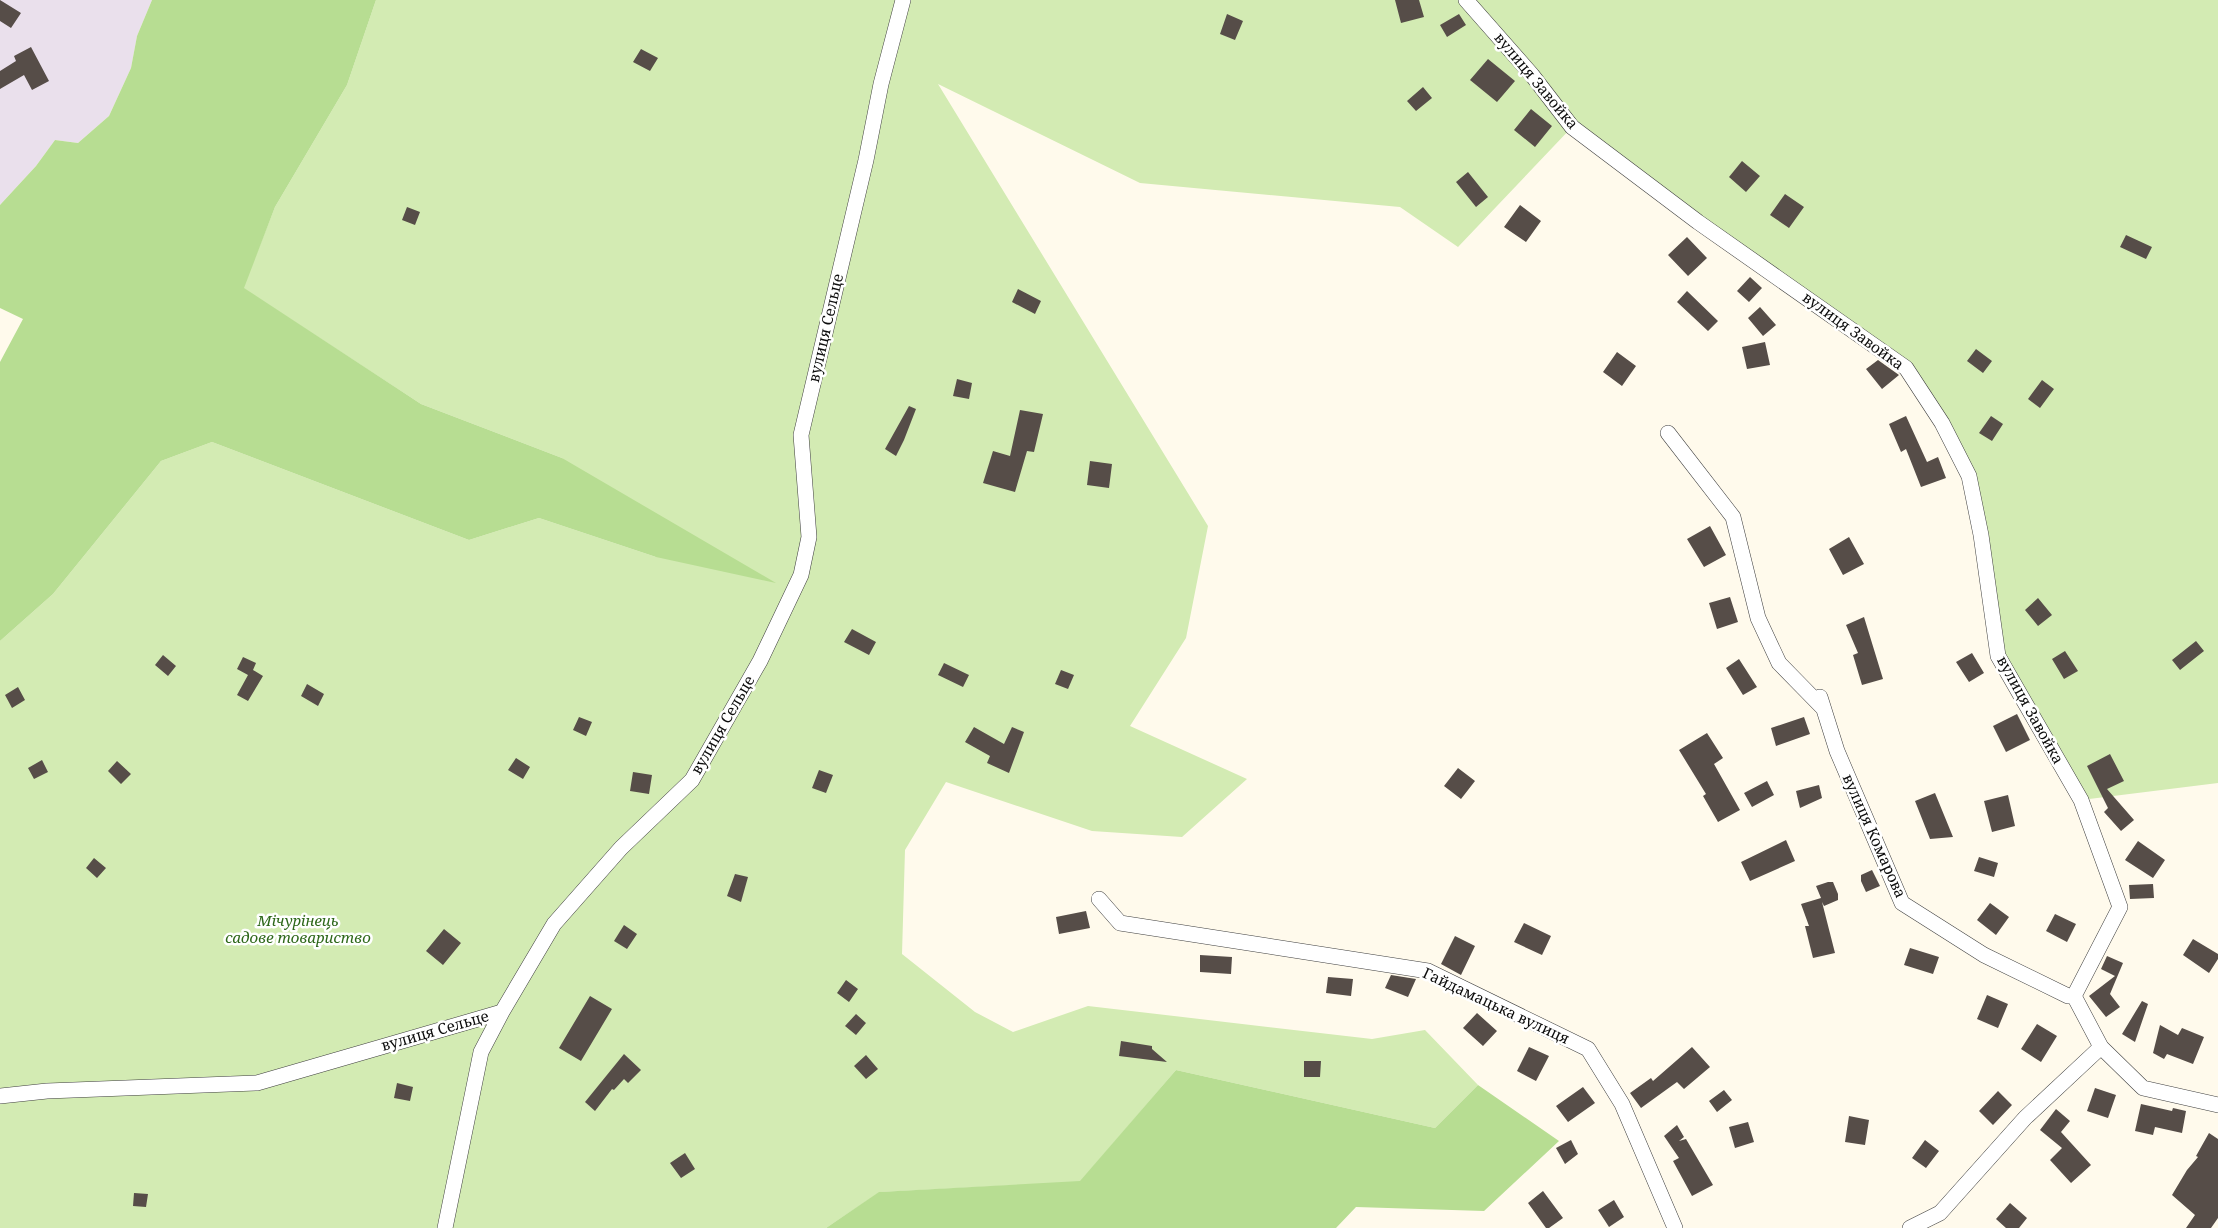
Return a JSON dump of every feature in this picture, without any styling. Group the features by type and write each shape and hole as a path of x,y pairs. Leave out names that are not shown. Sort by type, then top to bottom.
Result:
{"street":[{"name":"вулиця Сельце","path":"0,1096 47,1091 257,1083 502,1012 554,924 621,848 692,780 760,661 801,575 809,538 801,435 903,0"},
{"name":"вулиця Завойка","path":"1466,0 1532,75 1572,127 1698,222 1906,368 1942,423 1969,476 1981,535 1998,656 2080,800 2120,906 2074,996"},
{"name":"вулиця Комарова","path":"1668,433 1733,517 1758,618 1779,663 1822,703 1837,751 1902,903 1984,955 2068,996 2074,996"},
{"name":"Гайдамацька вулиця","path":"1098,899 1120,923 1428,971 1588,1049 1622,1104 1675,1228"},
{"path":"2074,996 2101,1047 2143,1088 2218,1105"},
{"path":"445,1228 481,1052 502,1012"},
{"path":"1910,1228 1940,1213 2025,1118 2101,1047"}],"shaded area":[{"path":"0,0 152,0 137,36 131,68 109,116 78,143 55,140 36,166 0,205"}],"green space":[{"path":"152,0 376,0 347,85 275,207 244,288 421,404 562,458 776,583 656,557 539,518 469,540 212,442 161,461 53,594 0,641 0,362 23,319 0,308 0,205 36,166 55,140 78,143 109,116 131,68 137,36"},
{"name":"Мічурінець садове товариство","path":"376,0 2218,0 2218,783 2081,800 1998,656 1969,476 1906,368 1572,127 1458,247 1400,207 1140,183 938,84 1208,526 1186,638 1130,726 1247,779 1182,837 1092,831 946,782 905,850 902,954 975,1012 1013,1032 1088,1006 1372,1039 1425,1030 1478,1085 1435,1128 1176,1070 1080,1182 880,1192 826,1228 0,1228 0,641 53,594 161,461 212,442 469,540 539,518 656,557 562,458 421,404 243,288 275,207 347,85"},
{"path":"1176,1070 1435,1128 1478,1085 1559,1141 1484,1211 1356,1207 1336,1228 826,1228 879,1192 1080,1181"}],"building":[{"path":"0,0 21,13 11,28 0,21"},
{"path":"1395,0 1419,0 1424,17 1401,23"},
{"path":"1227,14 1243,21 1235,40 1220,34"},
{"path":"1459,14 1466,25 1447,37 1440,25"},
{"path":"31,47 49,81 32,90 24,75 0,89 0,71 16,61 14,56"},
{"path":"641,49 658,58 650,71 633,62"},
{"path":"1488,59 1515,81 1497,102 1470,80"},
{"path":"1423,87 1432,98 1416,111 1407,101"},
{"path":"1531,109 1552,126 1535,147 1514,130"},
{"path":"1742,161 1760,176 1746,192 1729,177"},
{"path":"1468,172 1488,197 1476,207 1456,182"},
{"path":"1785,194 1804,207 1789,228 1770,215"},
{"path":"1520,205 1541,221 1526,242 1504,227"},
{"path":"407,207 420,212 415,225 402,220"},
{"path":"2126,235 2152,247 2146,259 2120,247"},
{"path":"1687,237 1707,258 1688,276 1668,255"},
{"path":"1750,277 1762,288 1749,302 1737,291"},
{"path":"1018,289 1041,301 1035,314 1012,302"},
{"path":"1687,291 1718,321 1708,331 1677,302"},
{"path":"1760,307 1776,325 1763,336 1748,318"},
{"path":"1765,342 1770,365 1747,369 1742,347"},
{"path":"1976,349 1992,361 1983,373 1967,361"},
{"path":"1617,352 1636,366 1622,386 1603,372"},
{"path":"1878,360 1899,375 1882,389 1866,369"},
{"path":"957,379 972,383 969,399 953,396"},
{"path":"2042,380 2054,389 2040,408 2028,399"},
{"path":"909,406 916,409 896,456 885,449"},
{"path":"1020,410 1043,414 1034,452 1027,451 1015,492 983,483 993,451 1010,456"},
{"path":"1906,416 1927,462 1938,457 1946,478 1921,487 1906,449 1901,452 1889,424"},
{"path":"1991,416 2003,424 1992,441 1979,433"},
{"path":"1090,461 1112,464 1109,488 1087,485"},
{"path":"1710,526 1726,555 1704,567 1687,539"},
{"path":"1849,537 1864,564 1843,575 1829,549"},
{"path":"1730,597 1738,622 1717,629 1709,603"},
{"path":"2038,598 2052,615 2038,626 2025,610"},
{"path":"1864,617 1883,679 1862,685 1853,655 1858,653 1846,625"},
{"path":"852,629 876,642 869,655 844,642"},
{"path":"2196,641 2204,651 2180,670 2172,660"},
{"path":"2065,651 2078,671 2064,679 2052,659"},
{"path":"1972,653 1984,673 1969,682 1956,662"},
{"path":"163,655 176,666 168,676 155,665"},
{"path":"243,657 256,663 253,670 263,676 248,701 237,695 248,675 237,669"},
{"path":"1739,659 1757,687 1743,695 1726,668"},
{"path":"944,663 969,675 963,687 938,675"},
{"path":"1061,670 1074,675 1068,689 1055,684"},
{"path":"307,684 324,694 318,706 301,696"},
{"path":"18,687 25,700 12,708 5,695"},
{"path":"2017,714 2030,740 2006,752 1993,726"},
{"path":"579,717 592,722 586,736 573,730"},
{"path":"1804,717 1810,734 1776,746 1771,728"},
{"path":"974,727 1004,744 1012,727 1024,732 1009,773 987,763 990,756 965,742"},
{"path":"1707,733 1723,758 1714,764 1740,810 1718,822 1703,796 1706,794 1679,750"},
{"path":"2110,754 2124,781 2107,789 2134,820 2121,831 2104,812 2108,808 2087,766"},
{"path":"516,758 530,767 523,779 508,770"},
{"path":"42,760 48,772 34,779 28,768"},
{"path":"117,761 131,774 121,784 108,771"},
{"path":"1458,768 1475,781 1461,799 1444,786"},
{"path":"819,770 833,775 826,793 812,788"},
{"path":"633,772 652,775 649,794 630,791"},
{"path":"1767,781 1774,795 1752,807 1744,793"},
{"path":"1819,785 1822,798 1800,808 1796,791"},
{"path":"1935,793 1953,837 1930,839 1915,801"},
{"path":"2008,795 2015,826 1992,832 1984,801"},
{"path":"1786,840 1795,861 1750,881 1741,862"},
{"path":"2138,841 2165,860 2153,878 2125,860"},
{"path":"1979,857 1998,863 1994,877 1974,871"},
{"path":"94,858 106,868 97,878 86,868"},
{"path":"1872,870 1880,886 1866,892 1861,881 1861,875"},
{"path":"735,874 748,877 741,902 727,896"},
{"path":"1833,882 1838,894 1838,900 1824,906 1822,902 1835,953 1813,958 1805,926 1809,926 1801,904 1821,898 1816,886"},
{"path":"2153,884 2154,898 2130,899 2129,885"},
{"path":"1990,903 2009,917 1996,935 1977,920"},
{"path":"1086,911 1090,928 1059,934 1056,917"},
{"path":"2055,914 2076,924 2067,942 2046,931"},
{"path":"1524,923 1551,936 1542,955 1514,942"},
{"path":"624,925 637,934 627,949 614,941"},
{"path":"444,929 461,943 443,965 426,951"},
{"path":"1455,936 1475,946 1461,975 1441,964"},
{"path":"2193,939 2218,954 2218,959 2209,973 2183,955"},
{"path":"1910,948 1939,957 1933,974 1904,965"},
{"path":"1200,955 1232,957 1231,974 1200,972"},
{"path":"2107,956 2123,963 2110,994 2120,1007 2106,1017 2089,996 2115,976 2101,969"},
{"path":"1391,975 1416,979 1408,997 1385,988"},
{"path":"1328,977 1353,979 1351,996 1326,993"},
{"path":"846,980 858,989 849,1002 837,993"},
{"path":"1987,995 2008,1004 1998,1028 1977,1019"},
{"path":"590,996 612,1009 581,1061 559,1048"},
{"path":"2142,1001 2148,1004 2135,1042 2122,1034"},
{"path":"1477,1013 1497,1031 1483,1046 1463,1028"},
{"path":"856,1014 866,1023 856,1035 845,1026"},
{"path":"2037,1024 2057,1036 2041,1062 2021,1049"},
{"path":"2160,1025 2178,1035 2182,1028 2204,1037 2193,1064 2167,1054 2164,1059 2153,1053"},
{"path":"1121,1041 1152,1046 1152,1049 1167,1062 1119,1056"},
{"path":"1529,1047 1549,1056 1536,1081 1517,1071"},
{"path":"1692,1047 1710,1067 1684,1089 1677,1082 1641,1108 1630,1093 1651,1078 1653,1081"},
{"path":"624,1054 641,1070 628,1083 624,1079 614,1090 612,1089 595,1111 585,1102"},
{"path":"866,1055 878,1069 866,1079 854,1066"},
{"path":"1304,1061 1321,1061 1320,1077 1304,1077"},
{"path":"397,1083 413,1087 410,1101 394,1098"},
{"path":"1583,1087 1595,1103 1568,1122 1556,1106"},
{"path":"2095,1088 2116,1095 2108,1118 2087,1111"},
{"path":"1724,1090 1732,1100 1717,1112 1709,1101"},
{"path":"1998,1091 2012,1105 1993,1125 1979,1111"},
{"path":"2141,1104 2172,1111 2173,1108 2186,1111 2182,1133 2155,1127 2153,1135 2135,1131"},
{"path":"2056,1109 2070,1121 2061,1132 2091,1165 2071,1183 2050,1160 2062,1148 2040,1130"},
{"path":"1849,1116 1869,1120 1865,1145 1845,1142"},
{"path":"1748,1122 1754,1142 1735,1148 1729,1127"},
{"path":"1677,1125 1684,1137 1679,1141 1686,1139 1713,1185 1692,1196 1673,1161 1679,1158 1664,1136"},
{"path":"2209,1133 2218,1139 2218,1218 2211,1228 2186,1228 2195,1215 2172,1195 2187,1170 2198,1157 2196,1156"},
{"path":"1571,1140 1578,1154 1565,1164 1556,1148"},
{"path":"1925,1140 1939,1151 1926,1168 1912,1158"},
{"path":"685,1153 695,1169 681,1178 670,1163"},
{"path":"1543,1191 1563,1218 1549,1228 1546,1228 1528,1203"},
{"path":"134,1193 148,1194 146,1207 133,1206"},
{"path":"1614,1200 1624,1217 1609,1227 1598,1210"},
{"path":"2010,1203 2027,1218 2019,1228 2006,1228 1996,1219"}]}
